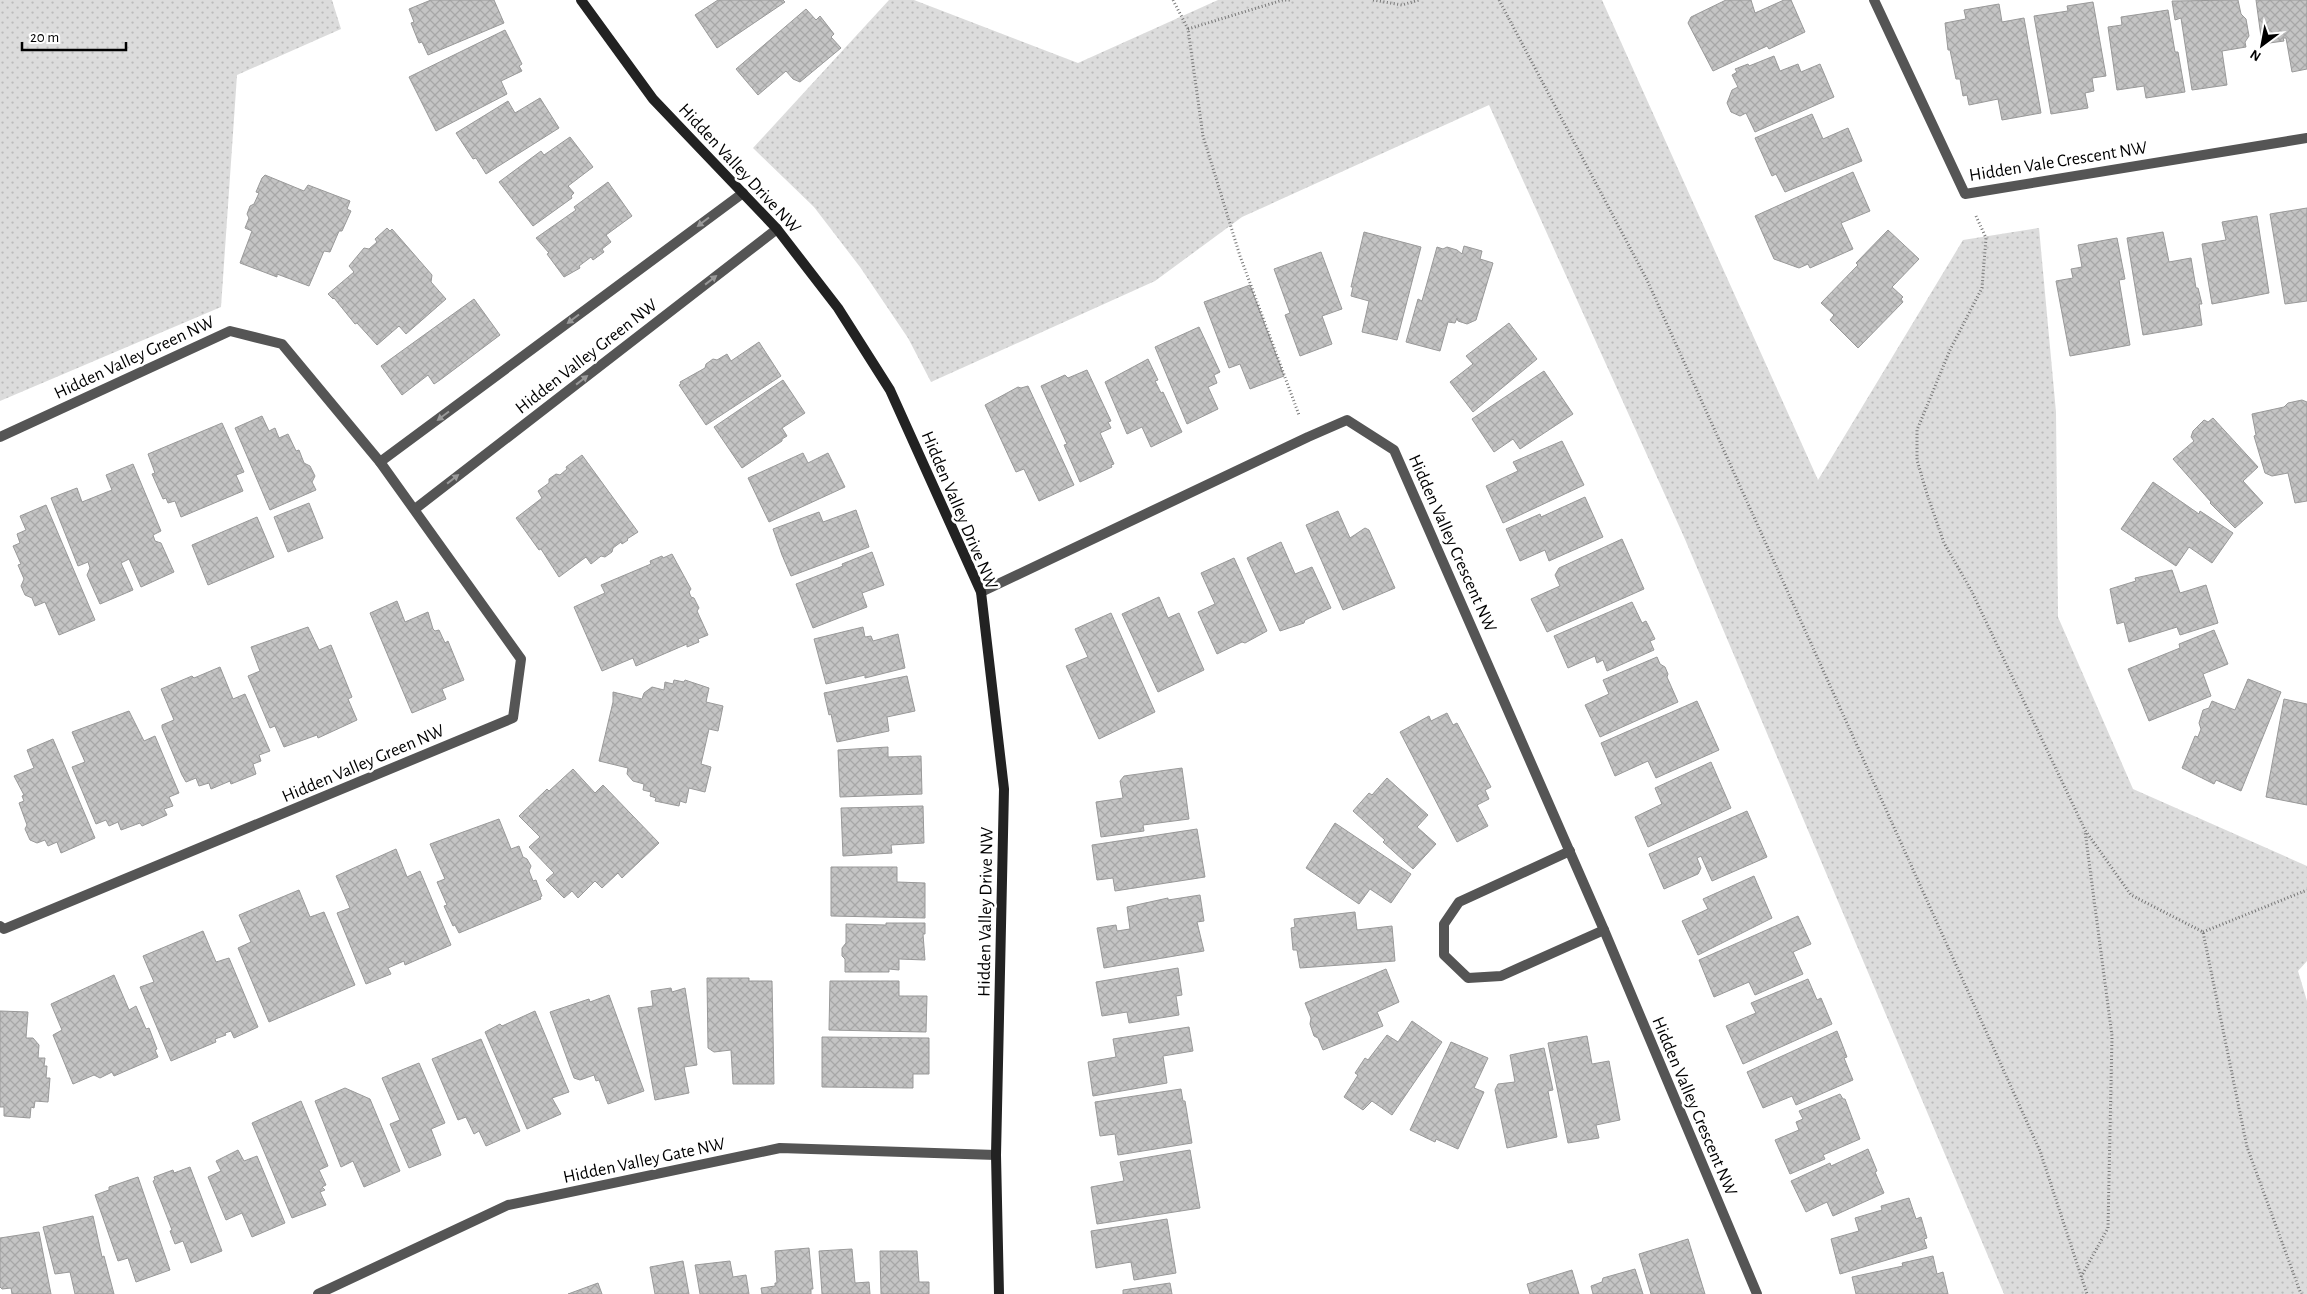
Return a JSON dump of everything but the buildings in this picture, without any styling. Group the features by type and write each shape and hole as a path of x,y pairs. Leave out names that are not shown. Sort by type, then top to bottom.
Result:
{"street":[{"name":"Hidden Valley Drive NW","path":"581,0 653,99 777,229 838,308 890,390 981,592 1004,789 996,1155 999,1294"},
{"name":"Hidden Vale Crescent NW","path":"1874,0 1965,194 2307,138"},
{"name":"Hidden Valley Green NW","path":"380,462 743,193"},
{"name":"Hidden Valley Green NW","path":"415,509 777,229"},
{"name":"Hidden Valley Green NW","path":"0,437 230,331 282,344 380,462 520,659 513,718 4,929 0,926"},
{"name":"Hidden Valley Crescent NW","path":"981,592 1347,420 1394,450 1604,930 1757,1294"},
{"path":"1570,851 1459,902 1444,924 1444,955 1468,978 1501,976 1604,930"},
{"name":"Hidden Valley Gate NW","path":"318,1294 508,1205 780,1148 996,1155"}],"path":[{"path":"1173,0 1188,29 1203,136 1240,256 1308,437"},
{"path":"1188,29 1283,0 1292,0"},
{"path":"1373,0 1402,5 1419,0"},
{"path":"1498,0 1647,280 2040,1151 2087,1294"},
{"path":"1965,194 1986,238 1982,288 1950,350 1917,430 1917,460 1944,543 1971,590 2085,830 2131,895 2203,932 2307,890"},
{"path":"2081,1277 2108,1228 2112,1036 2085,830"},
{"path":"2203,932 2247,1147 2301,1294"}],"shaded area":[{"path":"0,0 332,0 341,29 237,75 221,307 0,401"},
{"path":"889,0 914,0 1078,63 1218,0 1602,0 1818,480 1963,240 2039,228 2056,412 2058,617 2133,789 2307,866 2307,961 2298,971 2307,1001 2307,1294 2004,1294 1684,537 1489,105 1242,217 1155,281 931,382 908,338 860,267 814,207 753,148"}]}
